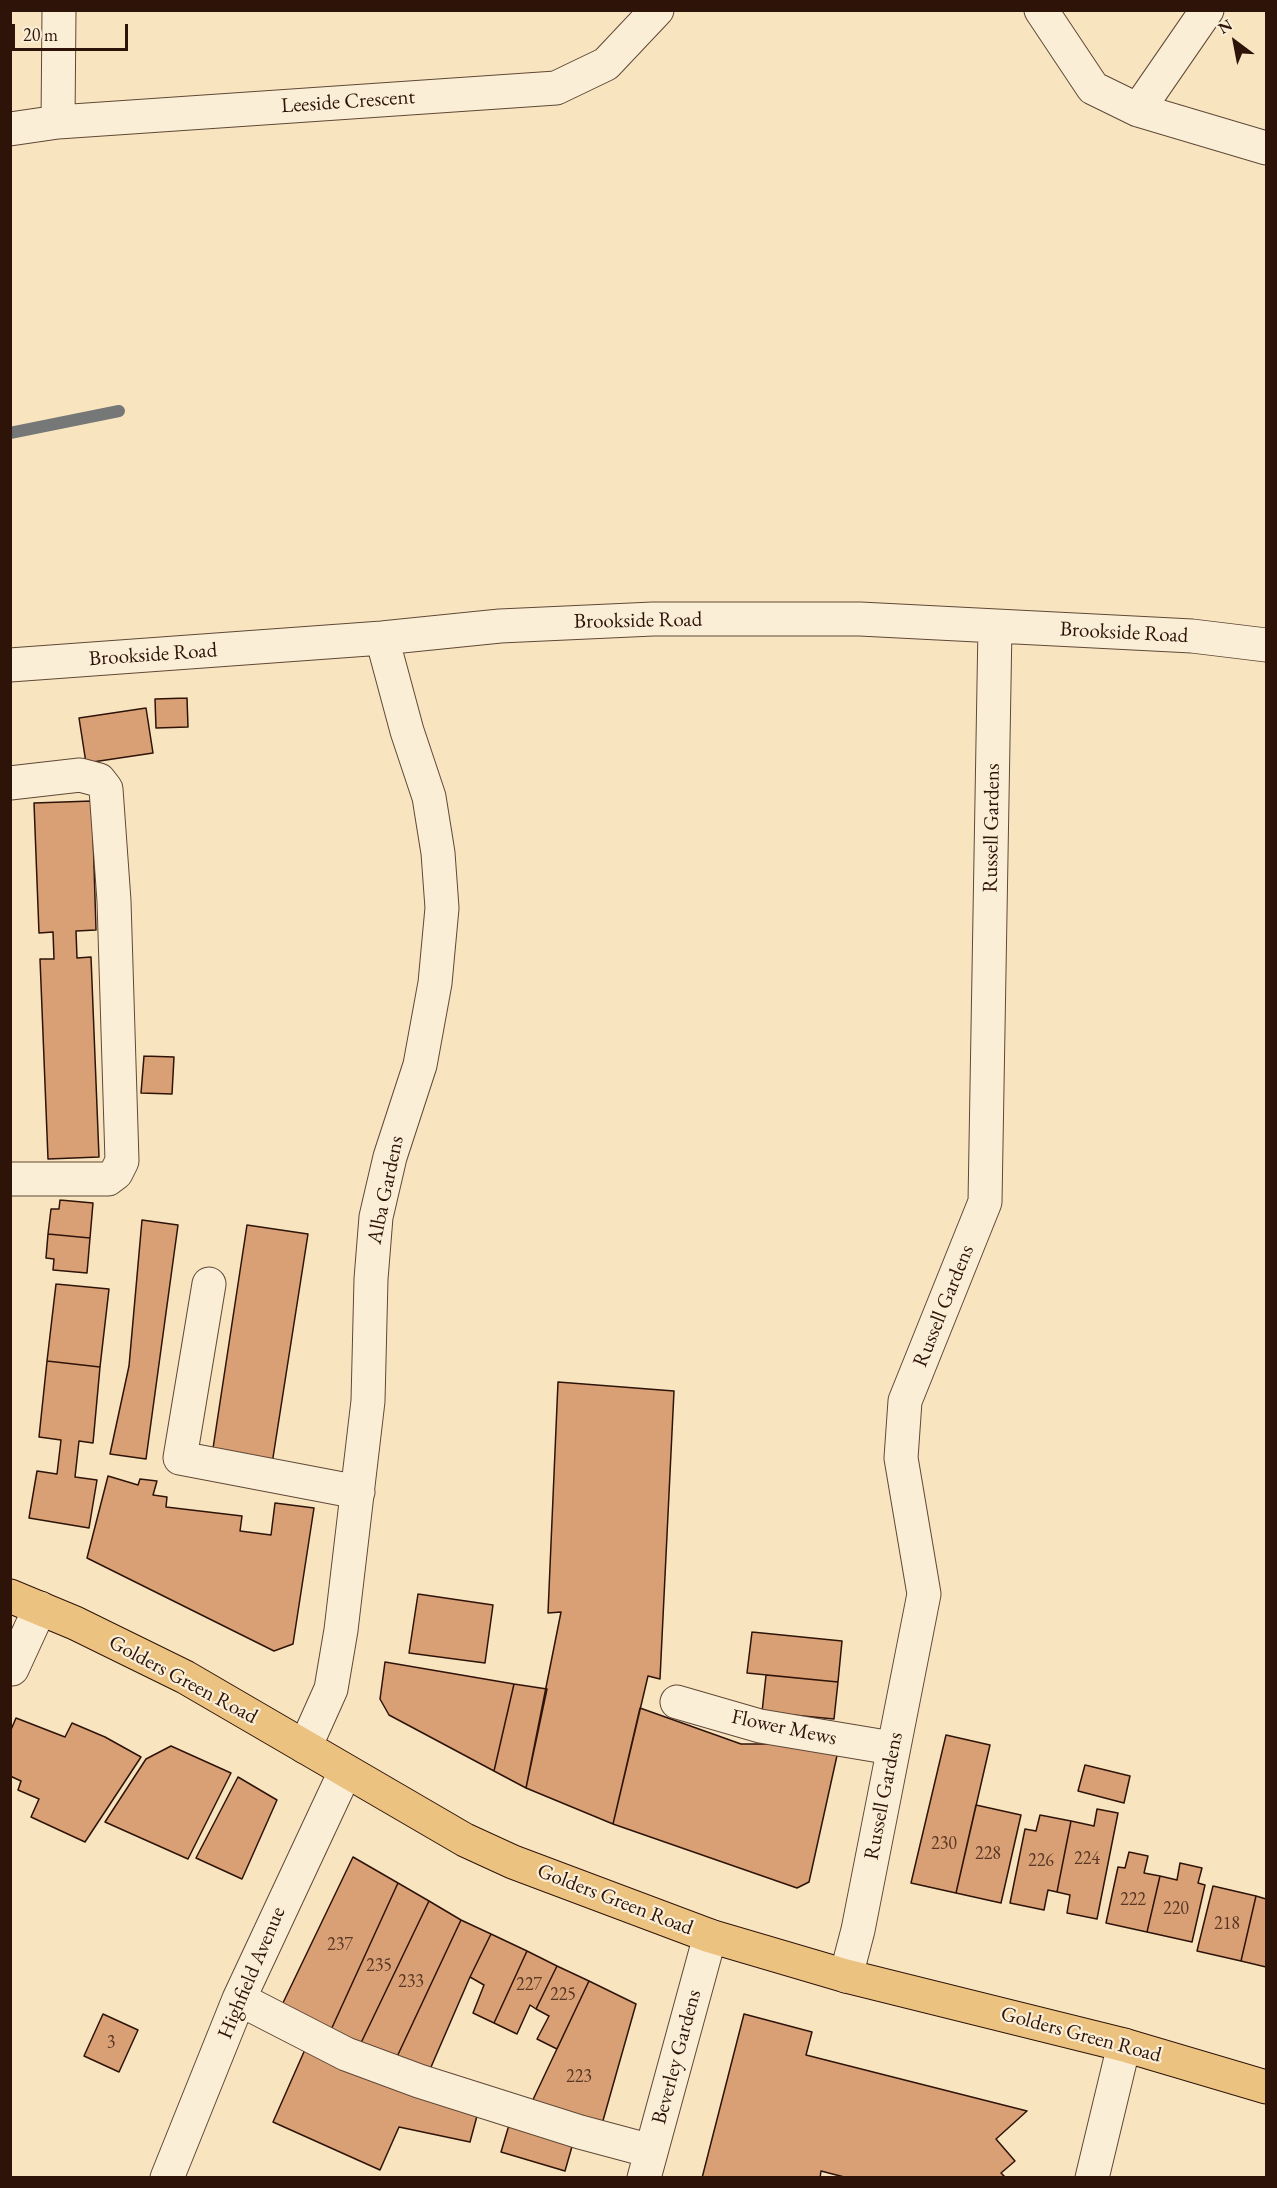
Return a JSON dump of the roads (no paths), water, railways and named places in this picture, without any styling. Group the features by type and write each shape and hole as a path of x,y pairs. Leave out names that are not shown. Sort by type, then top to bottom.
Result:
{"main road":[{"name":"Golders Green Road","path":"25,1602 75,1623 185,1677 465,1840 513,1862 710,1936 846,1976 1124,2045 1266,2087"}],"street":[{"path":"58,122 59,10"},
{"name":"Leeside Crescent","path":"10,129 58,122 556,88 606,64 657,10"},
{"path":"1041,10 1093,88 1138,111 1266,148"},
{"path":"1138,111 1208,10"},
{"name":"Brookside Road","path":"10,665 382,638 500,626 653,619 860,619 1192,636 1266,645"},
{"name":"Russell Gardens","path":"846,1976 858,1930 924,1594 901,1458 905,1401 985,1202 995,626"},
{"name":"Alba Gardens","path":"305,1747 331,1689 341,1630 368,1401 371,1279 376,1217 390,1157 420,1065 435,983 442,908 438,853 429,797 407,731 382,638"},
{"path":"10,783 80,775 99,780 106,789 114,901 122,1161 116,1173 108,1179 10,1179"},
{"path":"209,1284 180,1458 358,1491"},
{"path":"12,1669 25,1602"},
{"name":"Flower Mews","path":"677,1702 760,1726 892,1748"},
{"name":"Highfield Avenue","path":"167,2178 239,2000 345,1772"},
{"name":"Beverley Gardens","path":"648,2164 710,1936"},
{"path":"239,2000 346,2054 418,2081 580,2132 648,2164"},
{"path":"1092,2178 1124,2045"}],"waterway":[{"path":"10,433 119,411"}]}
